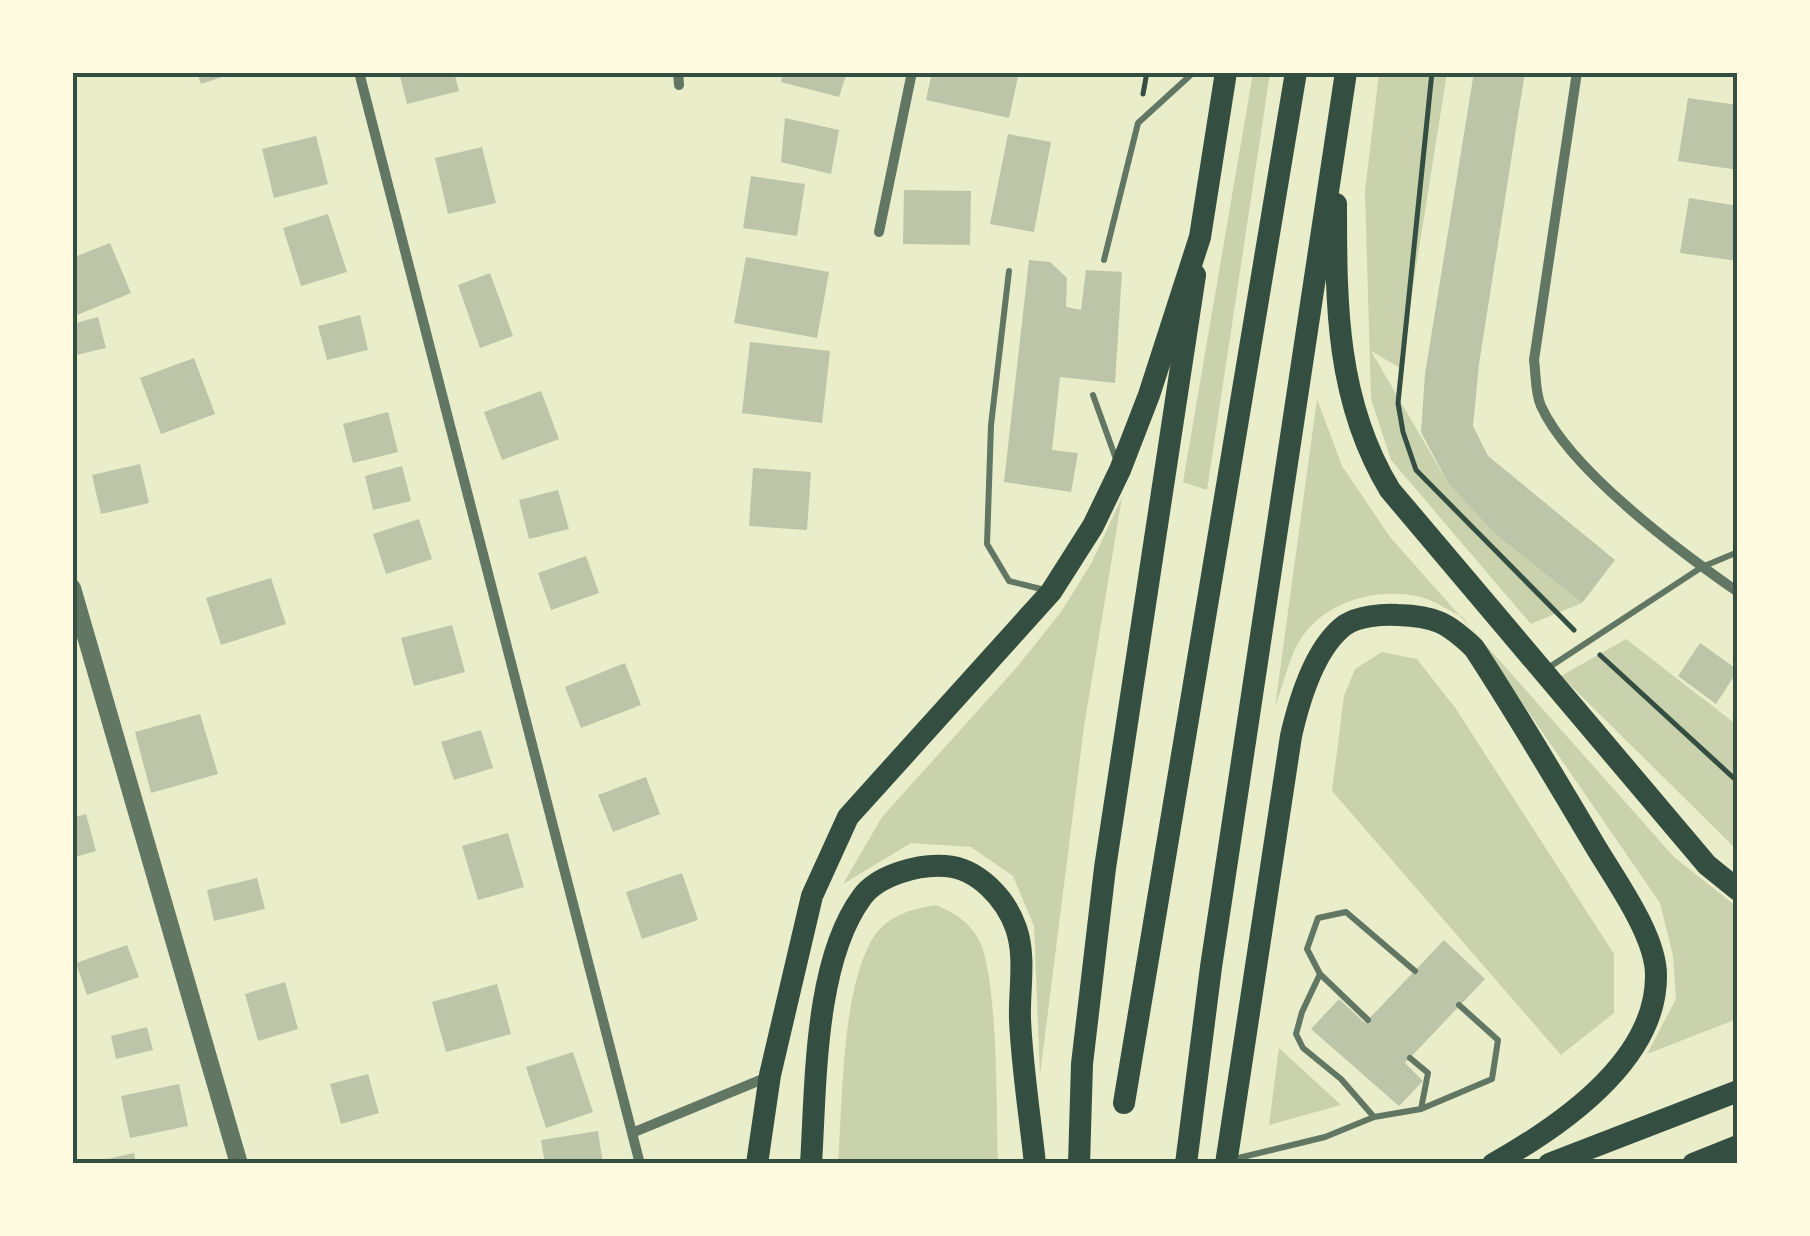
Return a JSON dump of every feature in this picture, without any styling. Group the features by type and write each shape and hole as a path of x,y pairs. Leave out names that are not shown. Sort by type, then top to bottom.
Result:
{"main road":[{"path":"1079,1164 1082,1064 1106,868 1226,72"},
{"path":"1124,1102 1296,72"},
{"path":"1186,1164 1210,967 1346,72"},
{"path":"1337,132 1340,339 1359,431 1390,490 1707,865 1738,890"},
{"path":"757,1164 770,1076 812,896 848,817 1052,592 1093,526 1150,395 1200,237"},
{"path":"1226,1162 1290,736 1302,690 1346,624 1380,614 1425,616 1452,626 1474,648 1629,900 1656,974 1648,1019 1602,1088 1528,1144 1493,1164"},
{"path":"812,1164 821,1018 844,926 864,893 890,877 917,868 946,866 966,871 989,886 1008,909 1018,932 1020,1019 1035,1164"},
{"path":"1550,1164 1738,1091"},
{"path":"1693,1164 1738,1146"}],"street":[{"path":"359,72 640,1164"},
{"path":"879,232 912,72"},
{"path":"1577,72 1534,360 1540,404 1568,450 1702,567 1738,592"},
{"path":"72,588 239,1164"},
{"path":"632,1134 770,1076"}],"lane":[{"path":"1104,260 1138,124 1194,72"},
{"path":"1009,271 991,425 987,544 1009,581 1052,592"},
{"path":"1093,394 1120,470"},
{"path":"1543,671 1702,567 1738,552"},
{"path":"1368,1020 1320,974 1306,949 1318,918 1346,912 1414,971"},
{"path":"1320,974 1296,1034 1304,1048 1341,1079 1374,1117"},
{"path":"1226,1162 1325,1137 1374,1117 1421,1110 1492,1079 1498,1040 1460,1006"},
{"path":"1410,1058 1428,1074 1421,1110"}],"path":[{"path":"1432,72 1398,403 1416,470 1586,643 1738,782"}],"green space":[{"path":"1253,73 1270,73 1207,490 1183,482"},
{"path":"1379,73 1447,73 1400,368 1371,351 1448,483 1495,534 1582,603 1531,624 1391,460 1371,399 1365,192"},
{"path":"1317,399 1342,466 1390,537 1460,615 1426,599 1403,594 1366,596 1332,609 1317,620 1295,649 1275,707"},
{"path":"1122,497 1084,727 1040,1075 1034,926 1013,876 971,847 911,843 843,884 882,817 1017,667 1061,612 1092,562"},
{"path":"1470,627 1674,857 1737,907 1737,1019 1647,1054 1676,999 1673,956 1660,903"},
{"path":"1626,639 1737,725 1737,850 1561,676"},
{"path":"1382,652 1417,659 1456,709 1614,954 1614,1013 1561,1055 1332,791 1344,696 1355,669"},
{"path":"936,905 969,926 985,956 993,1013 998,1163 838,1163 845,1049 861,964 871,941 884,925 908,912"},
{"path":"1279,1048 1341,1105 1269,1125"}],"building":[{"path":"197,72 233,72 234,73 201,84"},
{"path":"399,72 454,72 459,91 407,104"},
{"path":"783,72 847,72 839,97 781,82"},
{"path":"932,72 1019,72 1009,118 926,100"},
{"path":"1474,72 1525,72 1479,364 1473,426 1488,456 1615,560 1582,603 1495,534 1448,483 1421,432 1425,374"},
{"path":"1688,98 1738,105 1738,170 1678,161"},
{"path":"785,118 839,130 831,174 781,162"},
{"path":"1008,134 1051,142 1034,232 990,224"},
{"path":"316,136 328,184 274,198 262,149"},
{"path":"482,147 496,203 448,214 435,158"},
{"path":"751,176 805,184 797,236 743,228"},
{"path":"904,190 971,191 970,245 903,244"},
{"path":"1689,198 1738,206 1738,261 1680,253"},
{"path":"328,214 347,272 301,286 283,228"},
{"path":"110,243 131,293 72,317 72,258"},
{"path":"746,257 829,272 817,338 734,323"},
{"path":"1029,260 1050,262 1067,278 1066,307 1081,310 1086,270 1122,272 1115,383 1060,377 1052,450 1078,453 1071,492 1004,482"},
{"path":"490,273 513,336 480,348 458,285"},
{"path":"360,315 368,350 327,360 318,326"},
{"path":"98,317 106,348 72,356 72,324"},
{"path":"750,342 830,351 822,423 742,413"},
{"path":"194,358 215,414 161,434 140,378"},
{"path":"541,391 559,439 502,460 484,412"},
{"path":"388,412 398,452 353,463 343,424"},
{"path":"140,464 149,503 101,514 92,475"},
{"path":"402,466 411,501 373,510 365,476"},
{"path":"753,468 811,472 807,530 749,526"},
{"path":"558,490 569,529 529,539 519,500"},
{"path":"419,519 432,559 386,574 373,534"},
{"path":"586,556 599,593 551,610 538,573"},
{"path":"271,578 286,624 221,645 206,598"},
{"path":"452,625 465,672 414,686 401,638"},
{"path":"1700,643 1738,670 1716,704 1678,676"},
{"path":"625,663 641,705 581,728 565,687"},
{"path":"200,714 218,774 151,793 135,732"},
{"path":"481,730 493,768 454,780 441,742"},
{"path":"646,777 660,814 613,832 598,795"},
{"path":"86,814 96,851 72,858 72,818"},
{"path":"508,833 524,887 478,900 462,846"},
{"path":"682,873 698,920 642,939 626,892"},
{"path":"257,878 265,909 214,921 207,890"},
{"path":"1444,940 1485,979 1405,1063 1423,1081 1399,1106 1311,1029 1339,999 1365,1023"},
{"path":"127,945 139,977 87,995 76,963"},
{"path":"285,982 298,1029 258,1041 245,994"},
{"path":"497,984 511,1034 446,1052 432,1002"},
{"path":"147,1027 153,1050 116,1059 111,1036"},
{"path":"573,1052 593,1112 546,1128 526,1067"},
{"path":"368,1074 379,1113 341,1124 330,1084"},
{"path":"179,1084 188,1126 130,1138 121,1096"},
{"path":"598,1131 603,1164 545,1164 541,1140"},
{"path":"134,1153 136,1164 94,1164 94,1162"}]}
